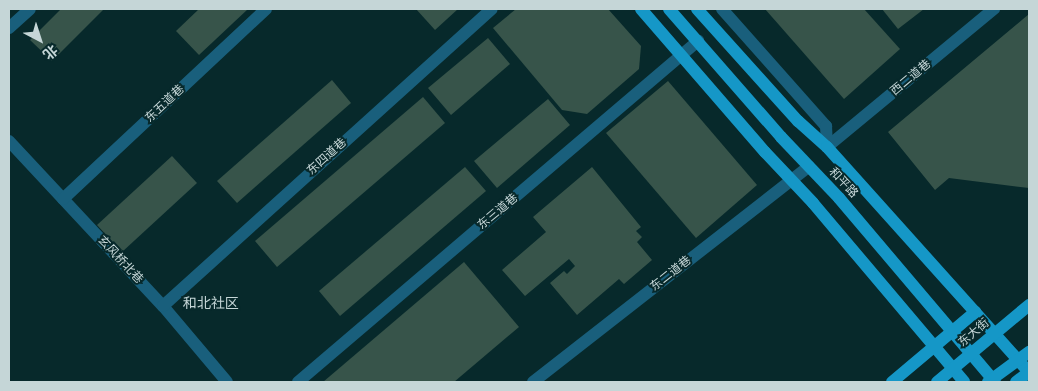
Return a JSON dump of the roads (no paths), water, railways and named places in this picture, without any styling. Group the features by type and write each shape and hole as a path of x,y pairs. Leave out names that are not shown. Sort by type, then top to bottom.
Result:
{"main road":[{"path":"641,9 964,382"},
{"name":"和平路","path":"668,9 808,166 839,198 971,353 992,382"},
{"name":"和平路","path":"698,9 798,122 827,147 975,312 995,333 1024,356 1029,372"},
{"name":"东大街","path":"938,382 1029,306"},
{"path":"892,382 975,312"},
{"path":"992,382 1024,356"},
{"path":"1016,382 1029,372"}],"street":[{"path":"9,28 30,9"},
{"name":"东五道巷","path":"63,198 266,9"},
{"name":"东四道巷","path":"163,306 492,9"},
{"path":"722,9 826,126 827,147"},
{"name":"西二道巷","path":"827,147 994,9"},
{"name":"东三道巷","path":"298,382 698,41"},
{"name":"玄风桥北巷","path":"9,141 163,306 227,382"},
{"name":"东二道巷","path":"533,382 808,166"}],"district":[{"name":"和北社区","path":"211,304"}]}
